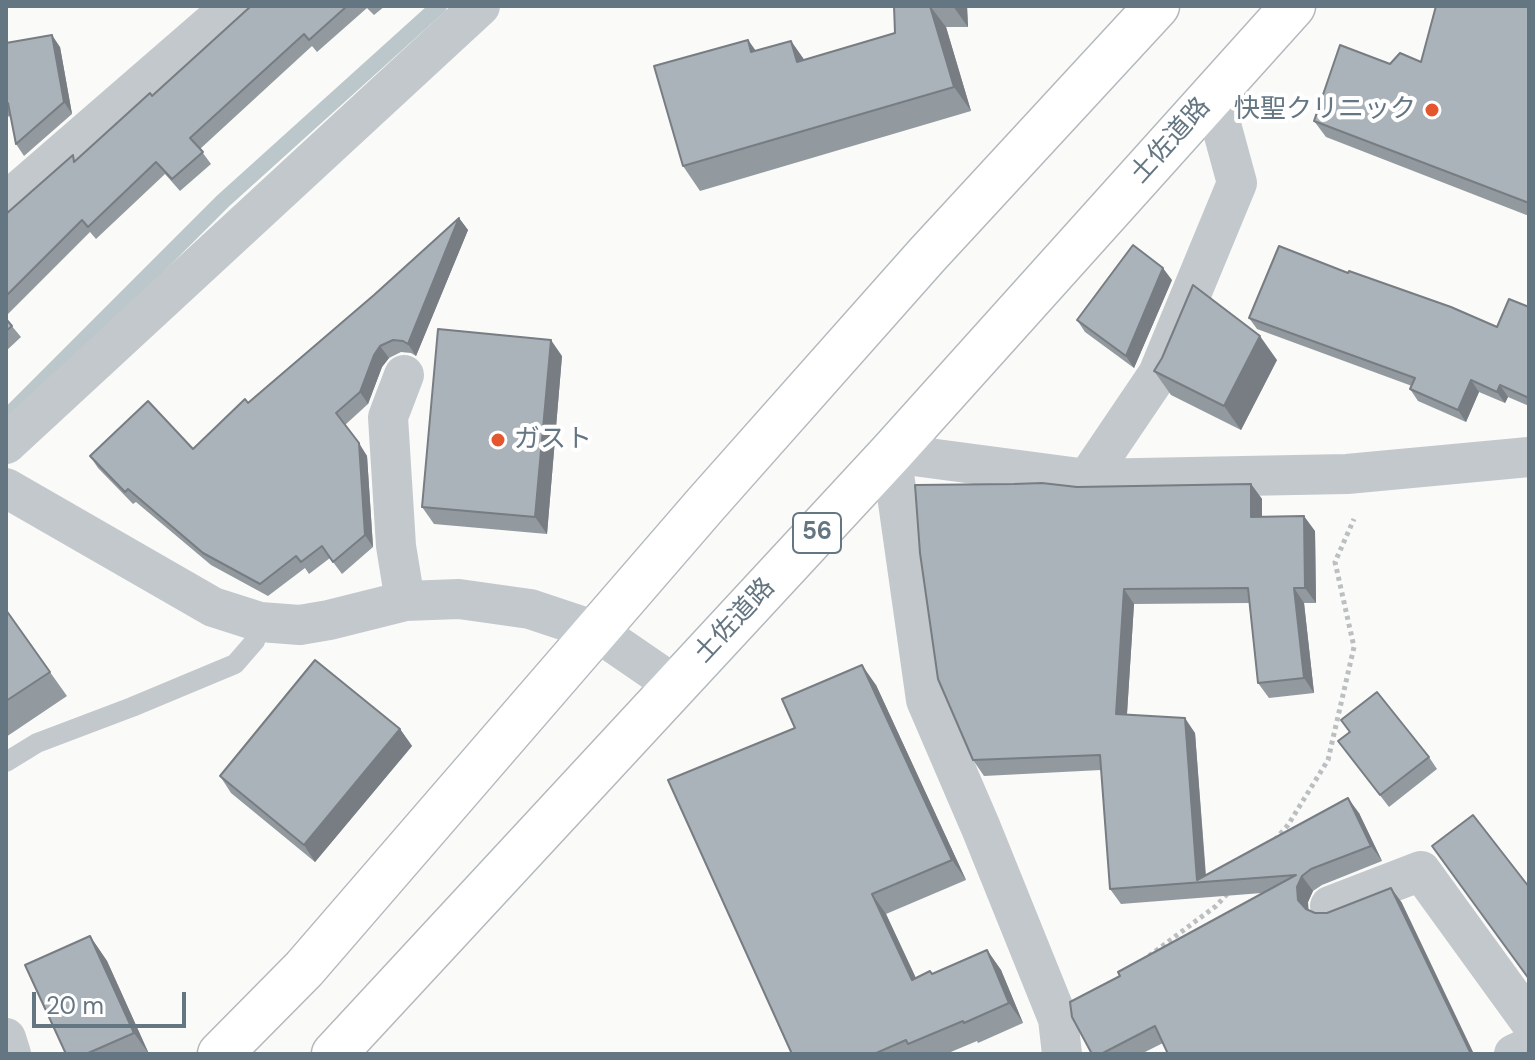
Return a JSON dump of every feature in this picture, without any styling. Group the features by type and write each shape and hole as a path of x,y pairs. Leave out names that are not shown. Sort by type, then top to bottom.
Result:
{"highway":[{"path":"220,1054 304,969 927,255 1157,6"},
{"name":"土佐道路","path":"334,1054 891,453 1293,6"}],"street":[{"path":"6,202 189,23 232,6"},
{"path":"6,444 480,6"},
{"path":"1087,479 1158,374 1237,183 1213,95"},
{"path":"404,375 388,417 396,546 405,601"},
{"path":"1062,1054 1058,1019 926,700 891,453 1087,479 1347,474 1529,457"},
{"path":"6,488 213,607 260,622 300,625 405,601 459,599 530,609 596,631 676,686"},
{"path":"1330,906 1421,871 1529,1020"},
{"path":"6,1038 11,1054"},
{"path":"1514,1054 1529,1047"}],"lane":[{"path":"6,762 37,743 235,664 255,641 260,622"}],"path":[{"path":"1268,848 1288,825 1328,760 1354,647 1335,562 1354,520 1347,474"},
{"path":"1145,959 1216,906 1237,883"}],"building":[{"path":"251,6 347,6 309,40 304,34 190,138 203,152 172,179 156,162 88,227 82,220 6,296 6,214 73,155 74,162 150,93 152,96"},
{"path":"894,6 930,6 954,87 683,166 654,66 748,40 751,52 791,41 797,62 895,33"},
{"name":"快聖クリニック","path":"1436,6 1529,6 1529,203 1314,121 1340,45 1390,64 1400,53 1421,62"},
{"path":"52,35 64,102 16,144 6,104 6,43"},
{"path":"459,218 408,344 393,340 380,346 360,392 336,413 359,443 365,535 333,562 322,546 301,562 296,556 260,584 203,553 128,489 125,492 90,456 148,401 193,449 245,399 248,403"},
{"path":"1133,245 1163,268 1126,356 1077,320"},
{"path":"1279,246 1451,307 1497,327 1509,299 1529,307 1529,398 1500,385 1497,392 1471,380 1458,410 1410,389 1415,378 1249,318"},
{"path":"1193,285 1260,336 1224,406 1154,371"},
{"name":"ガスト","path":"438,329 551,340 535,517 422,507"},
{"path":"1042,483 1077,487 1251,484 1251,517 1304,516 1305,588 1294,588 1304,678 1258,683 1248,588 1124,589 1116,714 1185,718 1197,880 1348,798 1371,846 1311,869 1302,876 1297,887 1298,900 1306,909 1327,913 1391,888 1471,1054 1168,1054 1155,1026 1101,1054 1092,1054 1072,1017 1070,1002 1120,976 1118,972 1296,875 1110,889 1100,755 973,760 938,679 920,553 915,485"},
{"path":"6,610 50,672 6,701"},
{"path":"315,660 400,729 304,845 220,776"},
{"path":"862,665 952,860 872,894 912,980 987,950 1009,1003 964,1023 908,1044 906,1040 874,1054 792,1054 668,780 795,728 782,699"},
{"path":"1377,692 1429,757 1380,795 1338,741 1350,732 1341,720"},
{"path":"1473,815 1529,887 1529,979 1432,846"},
{"path":"90,936 134,1033 86,1054 66,1054 25,965"}],"waterway":[{"path":"7,417 223,201 439,6"}],"place":[{"name":"快聖クリニック","path":"1432,110"},
{"name":"ガスト","path":"498,440"}]}
